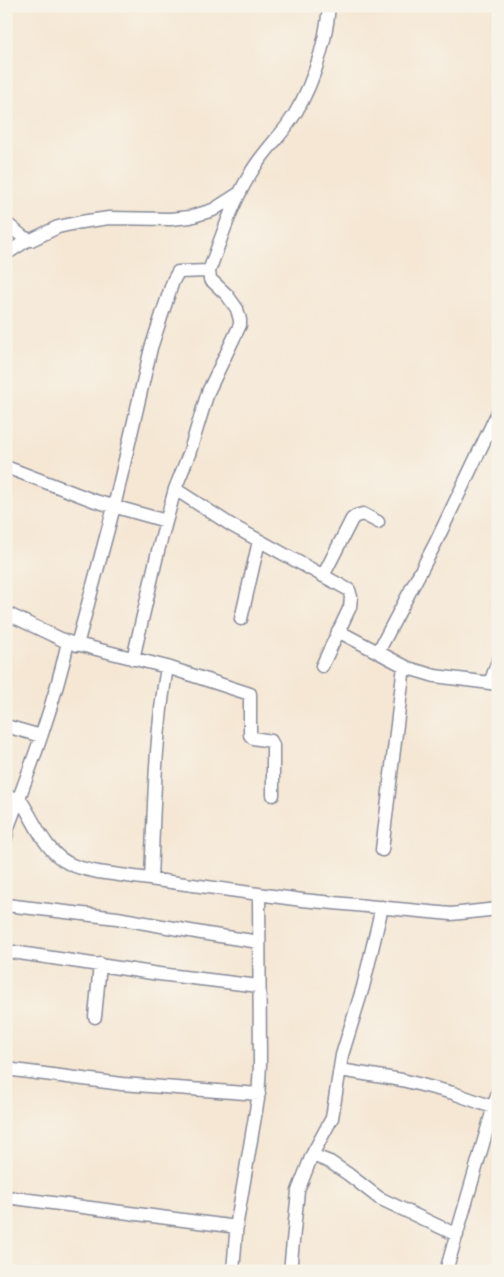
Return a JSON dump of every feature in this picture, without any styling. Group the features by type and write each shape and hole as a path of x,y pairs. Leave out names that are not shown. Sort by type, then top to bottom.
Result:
{"street":[{"path":"133,658 175,489 189,454 208,392 240,325 237,308 227,295 210,279 209,271 238,194 259,158 286,127 310,82 320,53 329,6"},
{"path":"6,254 29,239 58,227 109,218 163,220 190,218 213,210 238,194"},
{"path":"6,223 19,234 29,239"},
{"path":"6,838 13,798 41,736 62,669 73,644 114,507 151,348 173,281 178,272 209,271"},
{"path":"378,652 435,544 498,412"},
{"path":"6,467 114,507 166,521"},
{"path":"175,489 259,541 346,588 350,594 350,607 322,666"},
{"path":"323,576 352,519 363,514 378,522"},
{"path":"241,619 259,541"},
{"path":"6,613 73,644 167,667 250,694 250,735 253,738 271,741 273,745 273,795"},
{"path":"338,631 404,666 435,676 494,683 498,661"},
{"path":"382,850 404,666"},
{"path":"151,879 156,764 167,667"},
{"path":"6,726 41,736"},
{"path":"13,798 47,844 62,859 82,868 98,872 302,900 451,914 498,909"},
{"path":"233,1271 237,1227 259,1094 259,894"},
{"path":"6,905 117,918 259,942"},
{"path":"290,1271 298,1191 312,1155 332,1118 342,1055 363,987 382,907"},
{"path":"6,951 259,986"},
{"path":"95,1017 100,964"},
{"path":"6,1069 122,1084 259,1094"},
{"path":"340,1070 402,1080 453,1093 495,1108"},
{"path":"446,1271 495,1108 498,1092"},
{"path":"312,1155 330,1162 379,1198 457,1235"},
{"path":"6,1197 237,1227"}]}
